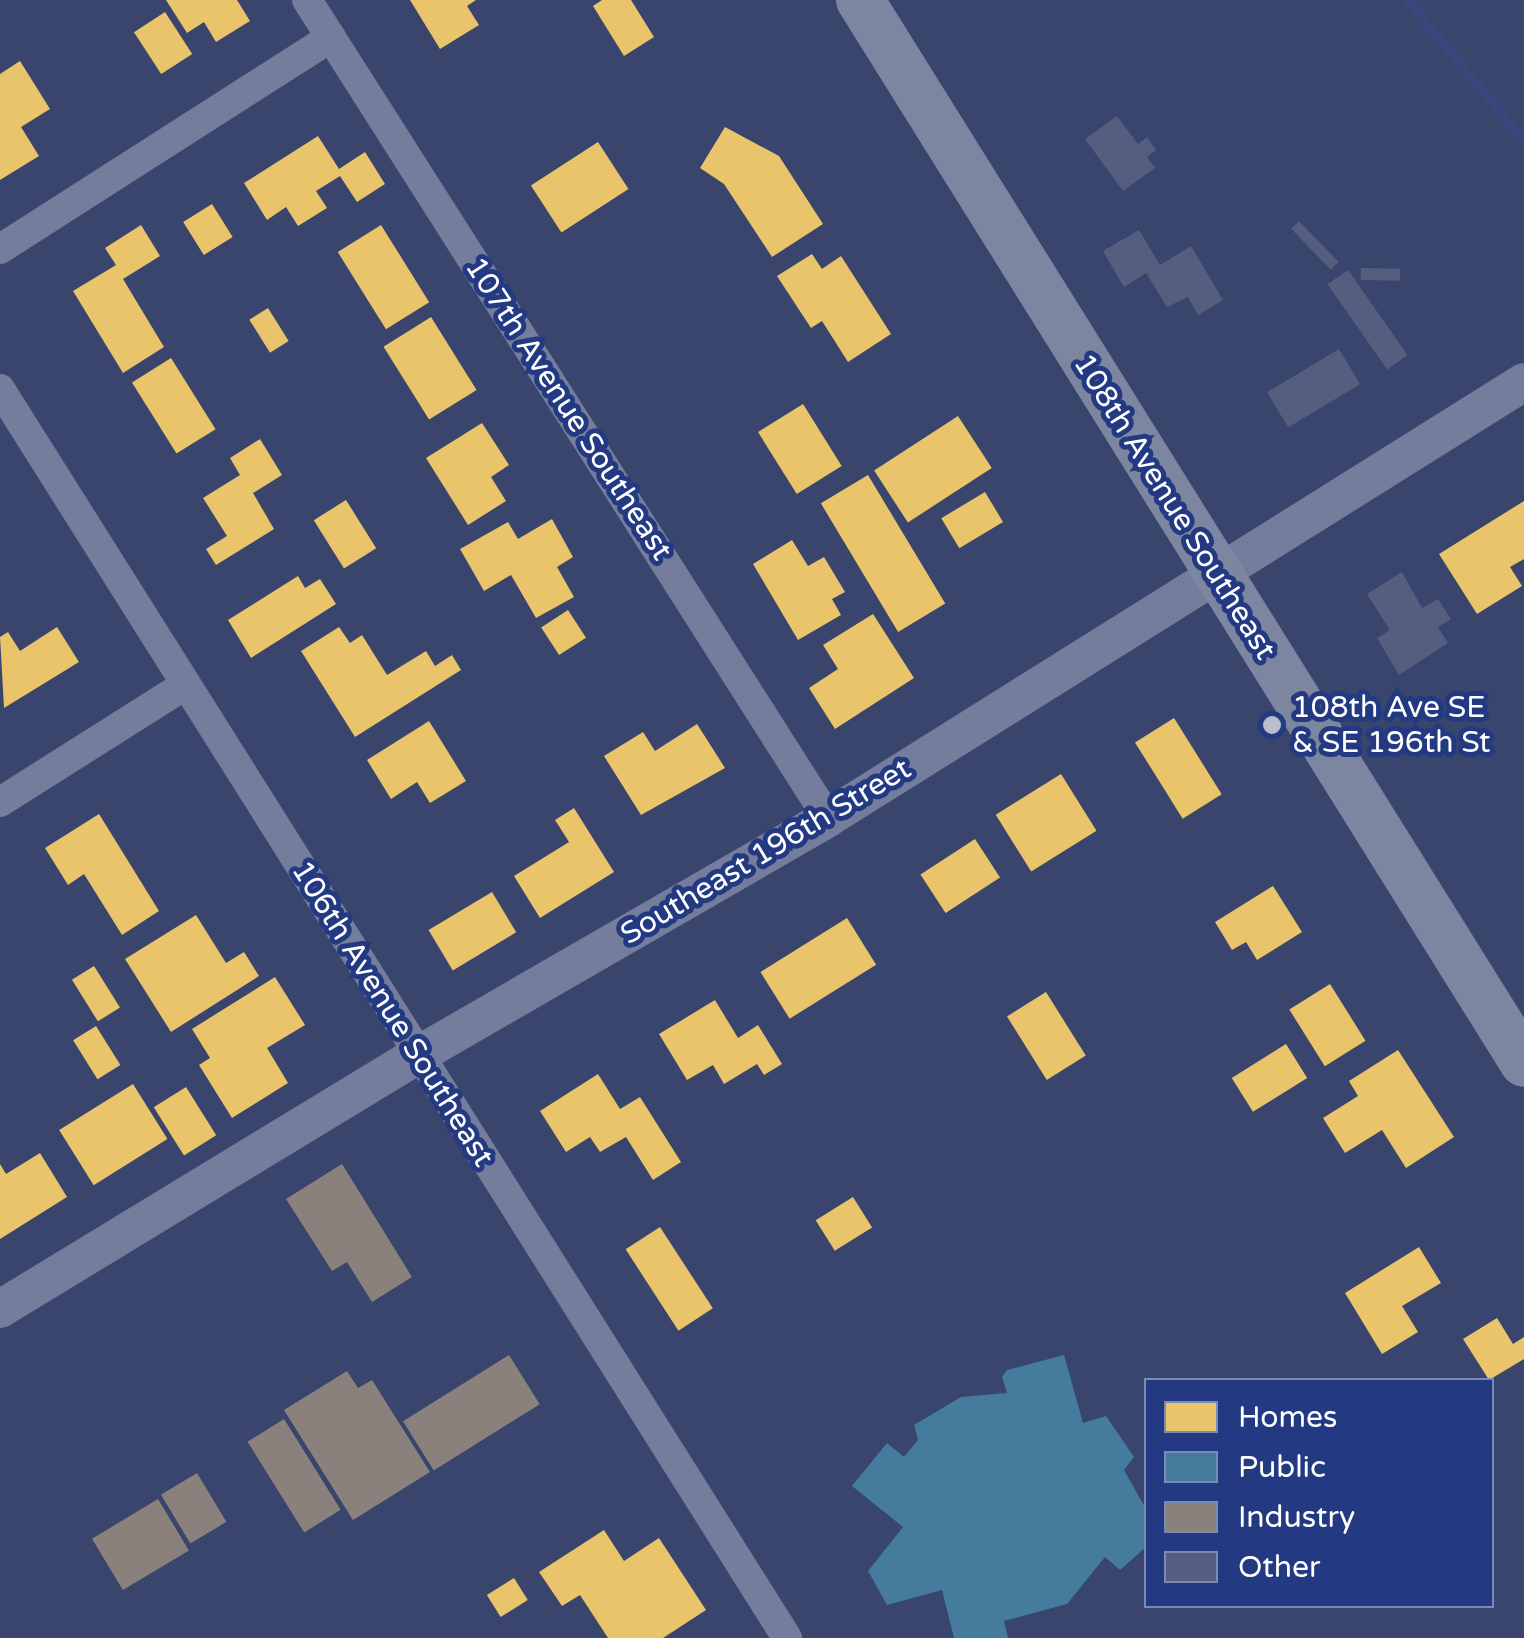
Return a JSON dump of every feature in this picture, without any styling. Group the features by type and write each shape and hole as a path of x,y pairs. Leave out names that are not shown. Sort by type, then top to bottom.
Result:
{"main road":[{"name":"108th Avenue Southeast","path":"860,0 1524,1063"}],"street":[{"name":"107th Avenue Southeast","path":"308,0 828,818"},
{"path":"0,249 331,37"},
{"name":"Southeast 196th Street","path":"0,1309 418,1054 828,818 1524,382"},
{"name":"106th Avenue Southeast","path":"0,389 787,1638"},
{"path":"0,802 185,684"}],"building: Homes":[{"path":"166,0 237,0 250,21 216,42 204,22 187,33"},
{"path":"410,0 476,0 467,6 479,25 440,49"},
{"path":"602,0 631,0 654,37 624,56 593,6"},
{"path":"165,12 192,54 161,74 134,32"},
{"path":"20,61 50,109 21,127 39,156 0,180 0,74"},
{"path":"725,127 779,156 823,224 772,257 724,184 700,168"},
{"path":"318,136 339,169 365,152 385,184 357,202 340,176 316,191 327,208 298,226 286,207 267,220 244,183"},
{"path":"598,142 628,189 561,233 531,186"},
{"path":"212,204 233,237 204,255 183,222"},
{"path":"141,225 160,256 123,279 164,347 123,373 73,291 116,265 105,248"},
{"path":"381,225 429,302 386,329 338,252"},
{"path":"812,254 822,269 841,256 891,334 848,362 822,321 811,328 777,276"},
{"path":"268,308 289,341 270,353 249,320"},
{"path":"431,317 477,390 429,420 384,347"},
{"path":"171,358 216,429 177,454 132,382"},
{"path":"803,404 842,466 797,494 758,432"},
{"path":"958,416 992,468 908,522 874,470"},
{"path":"482,423 509,465 491,477 506,501 468,525 426,458"},
{"path":"260,439 282,475 253,493 274,529 216,565 206,549 227,536 203,498 240,475 230,458"},
{"path":"868,475 945,604 898,632 821,503"},
{"path":"985,492 1003,522 959,548 941,518"},
{"path":"346,500 376,548 344,568 314,520"},
{"path":"1524,501 1524,559 1510,567 1522,586 1477,614 1439,554"},
{"path":"552,519 573,557 557,567 574,597 536,618 511,575 484,591 460,549 508,522 518,539"},
{"path":"792,540 808,566 824,557 845,592 832,599 841,615 798,640 753,564"},
{"path":"298,576 305,588 320,579 336,604 251,658 228,620"},
{"path":"568,610 586,638 559,655 541,627"},
{"path":"873,614 914,678 835,729 809,688 838,669 823,645"},
{"path":"57,627 79,662 4,708 0,637 8,632 20,651"},
{"path":"339,627 350,643 362,635 387,675 426,651 435,666 452,655 461,670 355,737 301,651"},
{"path":"1174,718 1222,794 1183,819 1135,742"},
{"path":"429,721 466,781 430,803 417,782 391,799 367,760"},
{"path":"697,724 725,768 641,815 604,756 643,732 655,751"},
{"path":"1061,774 1097,831 1031,872 996,815"},
{"path":"574,808 614,872 540,918 514,876 569,842 555,820"},
{"path":"99,814 159,911 122,935 84,874 68,885 45,848"},
{"path":"975,839 1000,878 946,913 920,874"},
{"path":"1273,886 1302,932 1257,960 1246,942 1232,950 1215,922"},
{"path":"492,892 516,932 453,970 429,930"},
{"path":"196,915 226,963 244,952 259,976 171,1032 125,959"},
{"path":"847,918 876,965 790,1019 760,972"},
{"path":"94,966 120,1008 98,1021 72,980"},
{"path":"275,977 305,1025 267,1048 288,1083 232,1118 199,1065 210,1058 192,1029"},
{"path":"1330,984 1366,1041 1325,1066 1289,1009"},
{"path":"1046,992 1086,1056 1047,1080 1007,1016"},
{"path":"715,1000 738,1038 758,1025 782,1064 764,1075 757,1064 724,1084 713,1065 687,1080 659,1034"},
{"path":"96,1026 120,1065 97,1079 73,1040"},
{"path":"1286,1044 1307,1078 1253,1112 1232,1078"},
{"path":"1398,1050 1454,1137 1406,1168 1382,1130 1345,1153 1323,1118 1358,1096 1349,1081"},
{"path":"598,1074 620,1109 640,1097 681,1162 653,1180 626,1137 600,1152 590,1137 566,1152 540,1111"},
{"path":"133,1084 167,1139 94,1185 59,1130"},
{"path":"186,1087 216,1135 184,1155 154,1107"},
{"path":"40,1153 67,1197 0,1239 0,1164 6,1174"},
{"path":"853,1197 872,1228 835,1251 816,1220"},
{"path":"660,1227 713,1308 678,1331 626,1249"},
{"path":"1419,1247 1441,1283 1402,1306 1418,1332 1382,1354 1345,1293"},
{"path":"1497,1318 1513,1344 1524,1337 1524,1359 1488,1378 1463,1339"},
{"path":"604,1530 624,1561 659,1538 706,1610 663,1638 608,1638 580,1595 562,1606 539,1572"},
{"path":"514,1578 528,1600 501,1617 487,1595"}],"building: Public":[{"path":"1064,1355 1083,1423 1106,1416 1134,1457 1124,1470 1144,1505 1144,1549 1120,1570 1105,1557 1067,1604 1004,1621 1008,1638 954,1638 942,1590 887,1605 868,1571 903,1527 852,1486 887,1443 904,1457 918,1440 914,1425 961,1397 1007,1393 1002,1377 1007,1370"}],"building: Industry":[{"path":"342,1164 412,1277 372,1302 347,1262 332,1271 286,1199"},
{"path":"509,1355 540,1404 434,1470 403,1421"},
{"path":"347,1371 358,1388 372,1380 430,1472 353,1520 284,1410"},
{"path":"284,1419 341,1510 304,1533 248,1442"},
{"path":"197,1473 226,1522 190,1543 161,1495"},
{"path":"158,1499 189,1550 123,1590 92,1539"}],"building: Other":[{"path":"1117,116 1138,144 1147,137 1156,150 1147,157 1155,168 1123,191 1085,139"},
{"path":"1299,221 1339,262 1331,270 1291,229"},
{"path":"1139,230 1160,265 1191,246 1223,300 1198,315 1188,297 1167,307 1146,273 1124,287 1103,251"},
{"path":"1361,268 1400,269 1400,281 1361,280"},
{"path":"1348,270 1408,355 1387,370 1328,284"},
{"path":"1339,349 1360,384 1288,427 1267,392"},
{"path":"1402,572 1422,608 1438,599 1451,619 1438,627 1448,643 1399,675 1377,638 1390,630 1367,594"}],"waterway":[{"path":"1407,0 1524,141"}],"place":[{"name":"108th Ave SE & SE 196th St","path":"1272,725"}]}
